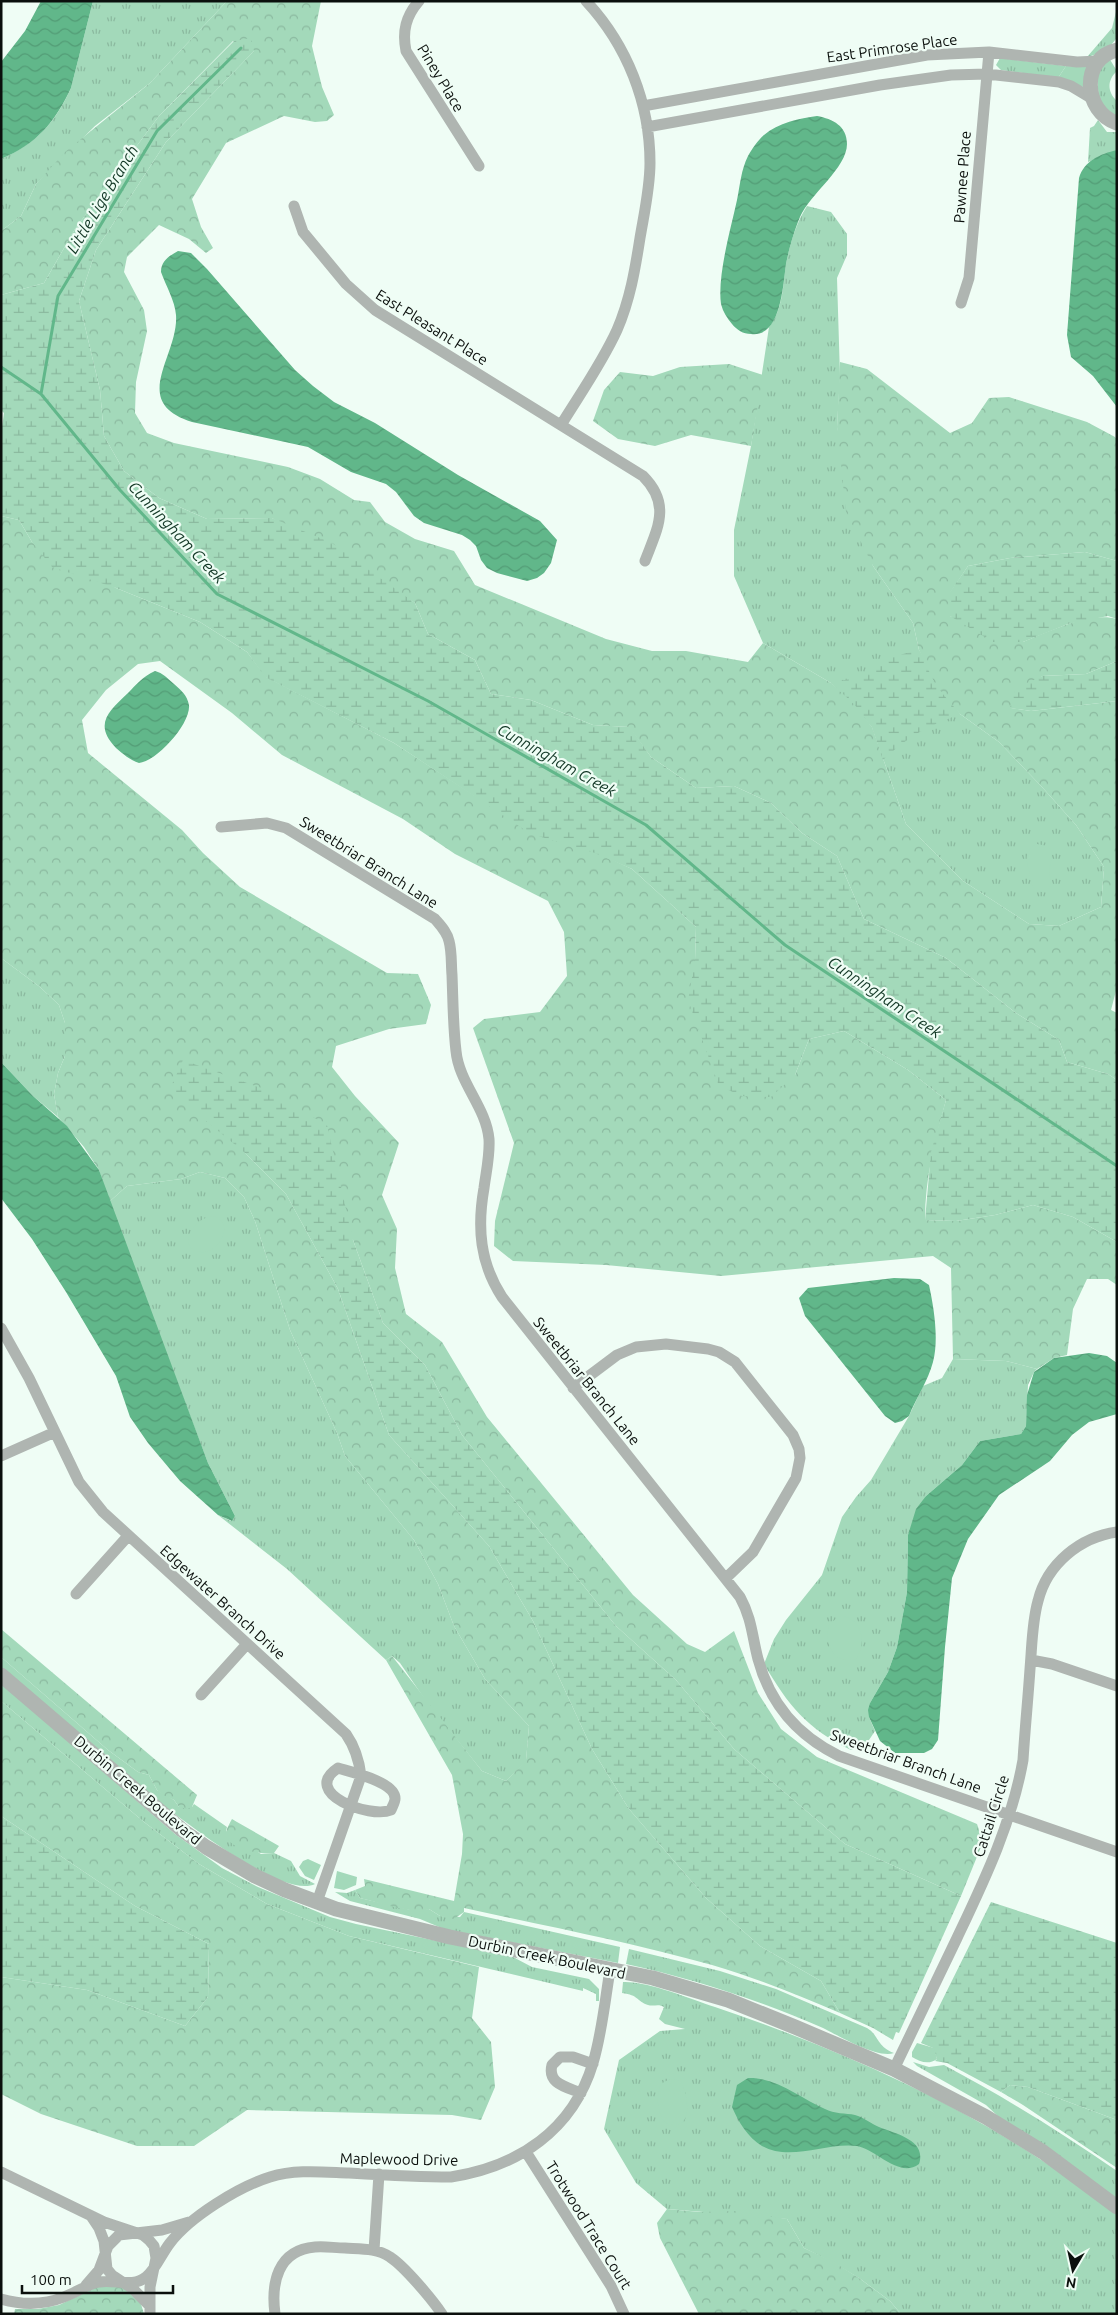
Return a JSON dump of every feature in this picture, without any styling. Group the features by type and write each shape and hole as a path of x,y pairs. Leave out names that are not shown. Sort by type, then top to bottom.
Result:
{"street":[{"name":"Piney Place","path":"419,1 407,19 404,40 406,51 479,166"},
{"path":"561,425 604,353 625,309 632,285 648,188 650,164 643,106 631,70 621,48 608,27 586,1"},
{"path":"1115,49 1099,60 1094,68 1090,83 1091,98 1100,113 1117,123"},
{"name":"East Primrose Place","path":"643,106 927,55 989,52 1077,62 1099,60"},
{"name":"Pawnee Place","path":"961,303 969,278 989,52"},
{"path":"647,127 885,84 951,75 987,74 1059,82 1071,86 1091,98"},
{"path":"780,80 785,102"},
{"name":"East Pleasant Place","path":"294,206 303,232 346,284 368,304 643,476 651,484 658,497 660,512 659,524 645,561"},
{"name":"Sweetbriar Branch Lane","path":"221,827 267,823 286,828 435,919 446,933 451,950 456,1053 460,1070 483,1116 489,1138 488,1162 479,1229 486,1265 502,1297 726,1578 748,1611 763,1677 772,1696 784,1713 806,1736 839,1756 1117,1852"},
{"name":"Edgewater Branch Drive","path":"1,1328 79,1482 103,1512 346,1734 358,1755 361,1776 317,1902"},
{"path":"573,1388 617,1355 636,1347 650,1345 708,1349 719,1352 735,1362 793,1435 799,1449 800,1458 796,1478 753,1552 726,1578"},
{"path":"1,1456 55,1432"},
{"name":"Cattail Circle","path":"894,2069 985,1879 1019,1782 1023,1760 1038,1598 1048,1576 1064,1556 1101,1536 1117,1532"},
{"path":"76,1594 128,1536"},
{"path":"201,1695 246,1644"},
{"path":"1031,1660 1058,1666 1117,1686"},
{"name":"Durbin Creek Boulevard","path":"1,1675 164,1815 206,1847 255,1876 317,1902 368,1918 653,1978 728,2000 894,2069 986,2117 1043,2152 1117,2207"},
{"path":"338,1768 392,1789 395,1799 391,1810 383,1814 352,1806 333,1798 327,1789 326,1782 330,1773 338,1768"},
{"name":"Maplewood Drive","path":"86,2285 108,2281 134,2283 142,2281 148,2276 170,2242 191,2222 252,2184 287,2173 306,2171 451,2177 494,2168 526,2152 547,2137 562,2122 581,2093 593,2064 610,1970"},
{"path":"581,2093 555,2082 552,2075 552,2064 560,2057 573,2057 593,2064"},
{"name":"Trotwood Trace Court","path":"526,2152 611,2286 624,2314"},
{"path":"1,2172 90,2215 143,2235 154,2246 156,2258 150,2310"},
{"path":"374,2250 379,2174"},
{"path":"90,2215 102,2236 107,2269 112,2276 133,2289 150,2310"},
{"name":"Maplewood Drive","path":"1,2299 23,2303 46,2302 65,2297 86,2285 99,2270 108,2246 119,2235 162,2230 191,2222"},
{"path":"275,2314 274,2281 280,2268 296,2253 316,2247 374,2250 390,2256 442,2314"}],"green space":[{"path":"93,1 227,1 150,83 95,126 36,184 21,216 1,231 1,159 25,146 44,131 65,100 71,88"},
{"path":"227,1 321,1 312,46 322,87 334,115 327,121 315,122 284,116 226,143 192,199 201,227 213,248 206,253 189,239 159,225 127,257 124,272 144,310 147,331 136,382 135,413 147,433 174,443 288,467 320,479 354,500 370,502 385,522 415,539 454,551 475,585 606,639 652,651 686,651 748,662 763,643 831,683 854,704 872,727 906,824 963,881 1029,924 1059,926 1101,907 1104,867 1076,825 1042,787 999,742 960,714 936,686 919,650 913,623 873,566 846,512 837,427 840,362 867,369 950,433 972,423 989,398 1009,397 1087,422 1115,437 1117,440 1117,561 1085,552 1010,558 968,566 950,593 950,616 1023,642 1082,620 1106,617 1117,619 1117,661 1086,674 1042,676 1011,708 1031,711 1117,701 1117,987 1111,1010 1117,1013 1117,1080 1108,1074 1067,1062 1059,1040 1016,1013 946,958 864,919 837,856 802,833 771,803 734,786 696,788 651,757 629,727 593,725 531,700 491,694 475,660 428,634 415,603 272,518 207,519 159,498 124,471 104,436 100,390 79,301 96,250 166,142 254,51 233,41 159,116 75,229 44,283 1,295 1,231 21,216 36,184 65,152 150,83"},
{"path":"1117,8 1117,37 1104,50 1087,57 1112,28"},
{"path":"251,38 254,51 166,142 96,250 79,301 100,390 104,436 124,471 159,498 207,519 272,518 332,543 415,603 428,634 475,660 491,694 531,700 593,725 630,727 651,757 696,788 734,786 771,803 802,833 837,856 864,919 946,958 1016,1013 1059,1040 1067,1062 1108,1074 1117,1080 1117,1242 1073,1217 1033,1205 995,1215 956,1221 925,1220 931,1152 946,1100 908,1070 844,1031 809,1039 795,1075 771,1097 742,1096 719,1086 688,1000 695,960 696,927 632,869 590,851 531,834 394,743 265,677 247,652 200,622 116,588 52,567 32,542 19,520 1,516 1,434 4,413 1,410 1,295 44,283 75,229 159,116 234,41"},
{"path":"1000,58 1066,66 1058,78 1001,70 996,65"},
{"path":"1109,58 1117,71 1111,78 1110,90 1117,101 1117,119 1099,105 1097,72"},
{"path":"1066,66 1088,67 1083,87 1058,78"},
{"path":"1098,120 1107,132 1117,132 1117,150 1088,162 1090,128"},
{"path":"807,206 831,212 847,234 847,255 837,278 840,376 837,427 873,566 913,623 919,650 960,714 999,742 1042,787 1076,825 1104,867 1101,907 1059,926 1029,924 963,881 906,824 872,727 831,683 763,643 734,576 734,530 751,446 769,327 780,305 786,264 792,241"},
{"path":"729,364 763,375 751,446 691,435 655,446 618,439 593,421 604,390 620,372 653,376 680,367"},
{"path":"1,516 19,520 32,542 116,588 200,622 247,652 266,677 394,743 475,796 632,869 696,927 695,960 795,1075 809,1039 844,1031 908,1070 946,1100 929,1174 925,1220 956,1221 995,1215 1033,1205 1073,1217 1117,1242 1117,1285 1108,1279 1087,1279 1073,1309 1067,1355 1054,1358 1037,1369 1006,1361 953,1359 951,1268 933,1256 721,1276 606,1265 513,1261 494,1246 495,1221 514,1143 473,1028 484,1019 540,1012 567,976 564,932 548,901 455,854 403,819 282,755 232,713 160,661 138,664 106,690 82,720 88,753 182,830 203,853 240,887 387,973 418,974 431,1005 426,1024 389,1029 336,1046 332,1067 355,1096 399,1143 382,1195 397,1229 395,1268 406,1314 442,1342 487,1417 633,1595 687,1644 705,1652 734,1631 758,1693 781,1729 817,1757 977,1824 983,1842 961,1896 845,1844 734,1749 676,1680 616,1626 462,1435 425,1365 383,1323 353,1240 244,1152 286,1194 338,1289 389,1435 489,1546 533,1621 592,1749 629,1809 706,1898 760,1946 821,1981 840,2013 761,1981 712,1965 650,1949 464,1908 464,1912 454,1919 440,1916 429,1909 414,1910 395,1907 360,1898 355,1890 365,1886 364,1879 454,1901 462,1854 463,1834 452,1775 386,1660 392,1656 482,1771 506,1781 526,1760 529,1726 485,1679 454,1626 438,1584 414,1540 345,1456 337,1433 290,1330 255,1221 244,1197 225,1178 200,1172 181,1179 127,1186 109,1202 99,1170 84,1147 58,1117 54,1094 58,1073 65,1056 65,1023 59,1005 40,987 1,958"},
{"path":"1085,552 1117,561 1117,619 1108,616 1068,624 1023,642 993,642 950,616 950,592 968,566 1010,558"},
{"path":"919,650 936,686 960,714 919,732 883,760 872,727 854,704 831,683 854,678 895,656"},
{"path":"1117,661 1117,701 1031,711 1010,708 1015,689 1042,676 1086,674"},
{"path":"1037,844 1048,846 1051,850 1052,857 1049,870 1051,884 1047,892 1038,891 1033,887 1027,863 1028,852"},
{"path":"1,958 40,987 59,1005 65,1023 65,1056 58,1073 54,1094 58,1117 33,1096 1,1062"},
{"path":"183,1060 261,1088 327,1125 353,1240 383,1323 425,1365 462,1435 616,1626 676,1680 734,1749 845,1844 961,1896 899,2033 896,2032 893,2040 873,2028 840,2013 821,1981 760,1946 706,1898 629,1809 592,1749 533,1621 489,1546 389,1435 338,1289 286,1194 244,1152 169,1091"},
{"path":"200,1172 225,1178 244,1197 255,1221 290,1330 337,1433 345,1456 414,1540 438,1584 454,1626 485,1679 529,1726 526,1761 506,1781 482,1771 426,1701 400,1663 392,1656 386,1660 287,1569 218,1515 231,1521 235,1516 208,1463 109,1202 127,1186 181,1179"},
{"path":"213,1216 224,1225 222,1239 211,1250 204,1252 196,1251 191,1248 189,1243 191,1231 200,1221"},
{"path":"953,1359 1006,1361 1037,1369 1028,1385 1026,1426 1021,1434 980,1441 962,1465 926,1496 908,1535 907,1592 897,1647 888,1672 870,1703 869,1717 875,1731 867,1743 851,1750 822,1733 800,1715 790,1704 764,1664 774,1639 786,1620 822,1575 842,1517 871,1480 909,1416 923,1386 942,1378"},
{"path":"839,1616 853,1620 860,1632 862,1638 860,1653 856,1659 842,1659 832,1652 828,1640 829,1625"},
{"path":"1,1629 197,1795 192,1807 187,1809 179,1807 174,1800 163,1795 157,1790 149,1775 138,1772 108,1750 1,1657"},
{"path":"1,1657 108,1750 138,1772 149,1775 157,1790 174,1800 179,1807 192,1807 194,1804 227,1827 226,1831 261,1854 274,1853 291,1861 300,1876 315,1884 289,1883 251,1866 205,1836 106,1759 1,1668"},
{"path":"1,1683 175,1834 222,1868 258,1887 330,1917 513,1957 532,1967 589,1979 599,1989 599,2001 596,2001 596,1994 583,1988 583,1991 349,1936 267,1904 199,1864 144,1822 1,1701"},
{"path":"1,1701 144,1822 199,1864 267,1904 349,1936 479,1967 472,2018 491,2042 495,2087 481,2120 452,2115 247,2110 194,2146 137,2146 41,2114 1,2094 1,1977 87,1990 185,2026 208,1997 209,1944 135,1906 1,1816"},
{"path":"1,1816 135,1906 209,1944 208,1997 185,2026 87,1990 1,1977"},
{"path":"232,1819 279,1846 274,1853 269,1853 254,1852 232,1844 226,1834"},
{"path":"308,1859 321,1865 314,1880 305,1876 299,1867 303,1861"},
{"path":"337,1871 357,1877 356,1885 344,1890 334,1888"},
{"path":"355,1890 360,1898 411,1910 429,1909 440,1916 460,1917 464,1912 620,1947 618,1963 444,1929 420,1919 350,1901 335,1892 347,1893"},
{"path":"991,1902 1117,1943 1117,2120 1028,2087 1010,2085 1001,2092 947,2063 935,2061 937,2059 933,2048 921,2043"},
{"path":"629,1949 720,1971 776,1989 867,2028 884,2047 894,2053 878,2053 869,2050 775,2008 726,1991 626,1964"},
{"path":"623,1982 657,1987 821,2046 925,2093 1025,2149 1117,2215 1117,2314 901,2314 890,2301 859,2278 804,2248 787,2219 667,2209 636,2183 604,2129 619,2060 660,2031 685,2029 665,2024 659,2019 664,2007 648,2005 632,1995 622,1993"},
{"path":"917,2043 934,2048 937,2059 925,2062 912,2057 912,2052"},
{"path":"913,2062 929,2067 944,2065 1010,2102 1117,2171 1117,2201 1003,2121 986,2105"},
{"path":"675,2079 681,2081 685,2092 687,2113 682,2123 670,2125 665,2122 659,2110 658,2093 661,2085 666,2081"},
{"path":"1010,2085 1028,2087 1117,2120 1117,2168 1001,2092"},
{"path":"667,2209 700,2212 737,2211 787,2219 804,2248 832,2261 859,2278 890,2301 901,2314 699,2314 660,2238 657,2223"},
{"path":"99,2286 123,2287 141,2304 144,2314 14,2314 15,2309 38,2309 59,2305"}],"water":[{"path":"41,1 93,1 71,88 65,100 44,131 25,146 1,159 1,62 25,31"},
{"path":"817,116 834,121 842,128 845,132 847,144 845,153 835,172 805,208 800,217 786,264 779,308 769,328 761,333 751,334 743,332 738,330 725,315 720,293 725,252 744,167 755,145 770,131 789,122"},
{"path":"1117,150 1117,407 1093,376 1071,357 1067,335 1079,178 1081,172 1094,159"},
{"path":"178,251 191,253 295,370 334,402 375,423 458,475 540,521 557,540 551,563 544,573 537,578 527,581 497,573 487,568 481,560 476,546 470,540 462,535 424,523 414,516 396,492 386,484 351,472 308,447 192,422 173,413 163,403 160,390 161,376 175,331 176,315 161,268 169,257"},
{"path":"155,671 165,676 187,698 189,705 188,713 179,731 171,741 154,756 139,763 130,759 116,748 109,739 105,732 106,718 140,681"},
{"path":"1,1062 33,1096 67,1126 99,1170 208,1463 235,1516 232,1521 218,1515 180,1481 148,1443 130,1417 116,1376 66,1292 32,1239 1,1198"},
{"path":"894,1278 920,1279 929,1285 936,1334 933,1362 925,1383 909,1416 895,1423 885,1416 805,1316 799,1298 808,1288"},
{"path":"1089,1353 1107,1356 1117,1363 1117,1414 1089,1422 1072,1435 1050,1461 999,1495 968,1539 952,1578 938,1740 932,1749 924,1753 895,1753 880,1741 869,1717 868,1710 888,1672 897,1647 907,1592 908,1535 916,1509 926,1496 962,1465 980,1441 1021,1434 1026,1426 1027,1395 1034,1372 1054,1358"},
{"path":"748,2078 778,2084 829,2111 858,2116 879,2127 901,2135 919,2149 919,2164 911,2168 896,2166 872,2152 857,2146 785,2152 762,2146 744,2129 732,2107 737,2085"}],"waterway":[{"name":"Little Lige Branch","path":"41,394 58,296 157,131 241,48"},
{"name":"Cunningham Creek","path":"1,367 41,394 120,490 217,594 428,701 646,825 785,945 1117,1166"}]}
